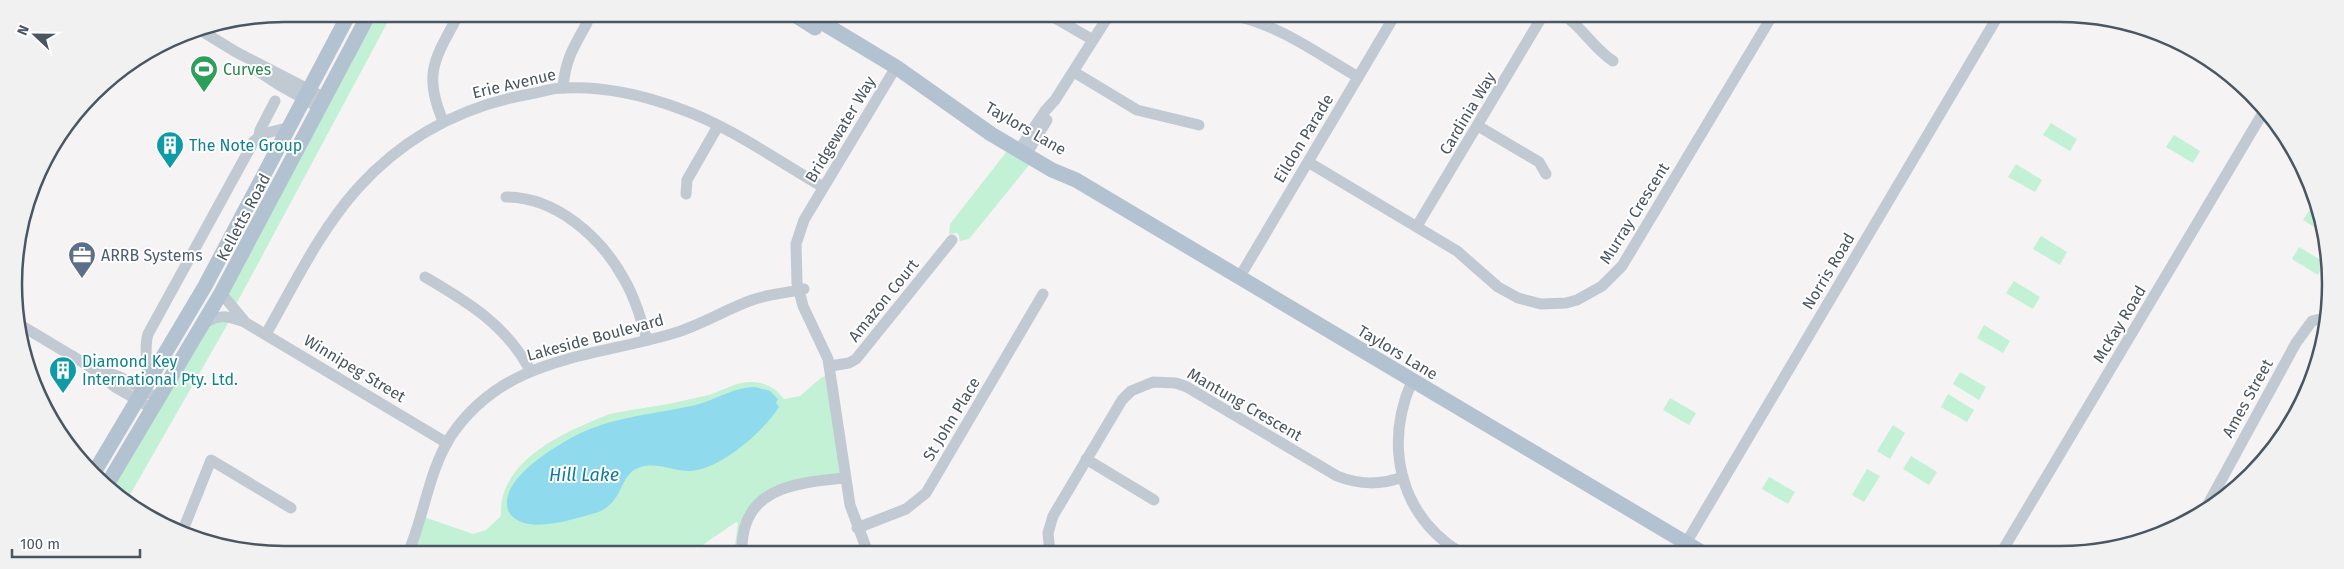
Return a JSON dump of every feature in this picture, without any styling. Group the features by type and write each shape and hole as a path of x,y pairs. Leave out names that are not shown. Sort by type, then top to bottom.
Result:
{"main road":[{"name":"Kelletts Road","path":"97,468 205,286 345,22"},
{"name":"Kelletts Road","path":"110,479 221,294 365,22"},
{"name":"Taylors Lane","path":"807,22 894,71 956,109 994,126 1025,149 1056,164 1076,180 1691,546"},
{"name":"Taylors Lane","path":"820,22 894,71"}],"street":[{"path":"443,121 434,99 433,66 455,22"},
{"path":"1062,22 1093,40"},
{"path":"1025,149 1045,111 1074,72 1105,22"},
{"path":"1256,22 1270,26 1358,77"},
{"name":"Eildon Parade","path":"1239,278 1391,22"},
{"name":"Cardinia Way","path":"1418,226 1539,22"},
{"path":"1572,22 1582,30 1603,55 1613,61"},
{"name":"Murray Crescent","path":"1308,162 1418,226 1466,258 1498,287 1518,298 1541,304 1566,303 1588,296 1602,286 1622,266 1763,22"},
{"name":"Norris Road","path":"1686,543 1994,22"},
{"path":"563,88 564,68 569,54 587,23"},
{"path":"207,34 236,52 261,73 323,103"},
{"name":"Bridgewater Way","path":"865,546 857,528 845,478 833,366 825,347 807,316 795,270 796,244 811,208 894,71"},
{"path":"1074,72 1137,110 1199,125"},
{"name":"Erie Avenue","path":"266,334 334,218 358,187 388,157 443,121 484,104 563,88 612,91 641,96 677,107 718,126 823,187"},
{"name":"Kelletts Road","path":"142,392 148,366 145,348 148,334 254,141 259,136 260,130 275,101"},
{"name":"McKay Road","path":"2005,546 2260,117"},
{"path":"259,136 290,126"},
{"path":"686,194 686,180 718,126"},
{"path":"1478,126 1539,162 1546,174"},
{"path":"506,198 521,197 540,202 556,210 581,227 600,245 614,262 631,291 647,340"},
{"name":"Amazon Court","path":"833,366 856,359 952,240"},
{"path":"425,277 489,317 513,342 530,370"},
{"name":"Lakeside Boulevard","path":"411,546 418,527 431,478 447,443 464,420 484,399 501,386 530,370 555,361 647,340 699,324 750,300 801,290"},
{"name":"Winnipeg Street","path":"221,294 237,315 246,323 447,443"},
{"name":"St John Place","path":"857,528 906,510 926,493 1043,294"},
{"name":"Winnipeg Street","path":"203,325 213,318 220,316 246,323"},
{"name":"Ames Street","path":"2212,497 2296,343 2312,321 2319,319"},
{"path":"27,329 89,366 115,387 142,392 156,404"},
{"name":"Mantung Crescent","path":"1049,546 1048,534 1053,516 1122,400 1142,385 1165,381 1187,387 1337,476 1356,482 1375,483 1402,477"},
{"path":"1412,381 1402,406 1397,432 1402,477 1420,514 1442,539 1452,546"},
{"path":"1086,459 1154,500"},
{"path":"184,527 211,460 291,508"},
{"path":"742,546 743,536 750,516 757,506 772,494 793,484 845,478"}],"green space":[{"path":"365,22 388,22 233,310 221,293"},
{"path":"2051,123 2077,139 2070,151 2043,135"},
{"path":"2174,135 2200,151 2193,163 2166,147"},
{"path":"1011,146 1034,159 969,239 960,241 958,233 949,234 950,224"},
{"path":"2016,164 2042,180 2035,192 2008,177"},
{"path":"2311,209 2315,228 2303,220"},
{"path":"2041,236 2067,252 2060,265 2033,249"},
{"path":"2299,247 2320,260 2321,268 2318,275 2292,259"},
{"path":"2014,281 2040,297 2033,309 2006,293"},
{"path":"230,317 130,495 110,479 203,325"},
{"path":"1984,325 2010,341 2003,353 1977,338"},
{"path":"1960,372 1986,387 1979,400 1953,384"},
{"path":"832,374 845,478 793,484 740,524 738,546 735,546 738,523 736,522 701,546 410,546 421,516 473,534 486,530 501,516 503,496 511,478 523,463 538,450 556,439 574,429 610,414 681,401 746,382 757,382 766,385 778,392 784,399 800,396 822,377"},
{"path":"1948,394 1974,410 1967,422 1941,407"},
{"path":"1670,398 1696,413 1689,425 1663,410"},
{"path":"1893,425 1905,433 1890,459 1877,451"},
{"path":"1911,456 1937,472 1929,485 1903,469"},
{"path":"1867,469 1880,476 1864,502 1852,495"},
{"path":"1769,477 1795,492 1788,504 1762,489"}],"water":[{"name":"Hill Lake","path":"755,387 770,391 778,399 776,403 779,407 752,438 727,457 714,464 689,471 659,466 647,466 633,470 611,504 603,510 569,520 537,525 523,523 509,513 507,499 518,477 539,458 571,438 600,425 699,404 738,389"}],"place":[{"name":"Curves","path":"204,93"},
{"name":"The Note Group","path":"170,169"},
{"name":"ARRB Systems","path":"82,279"},
{"name":"Diamond Key International Pty. Ltd.","path":"63,394"}]}
